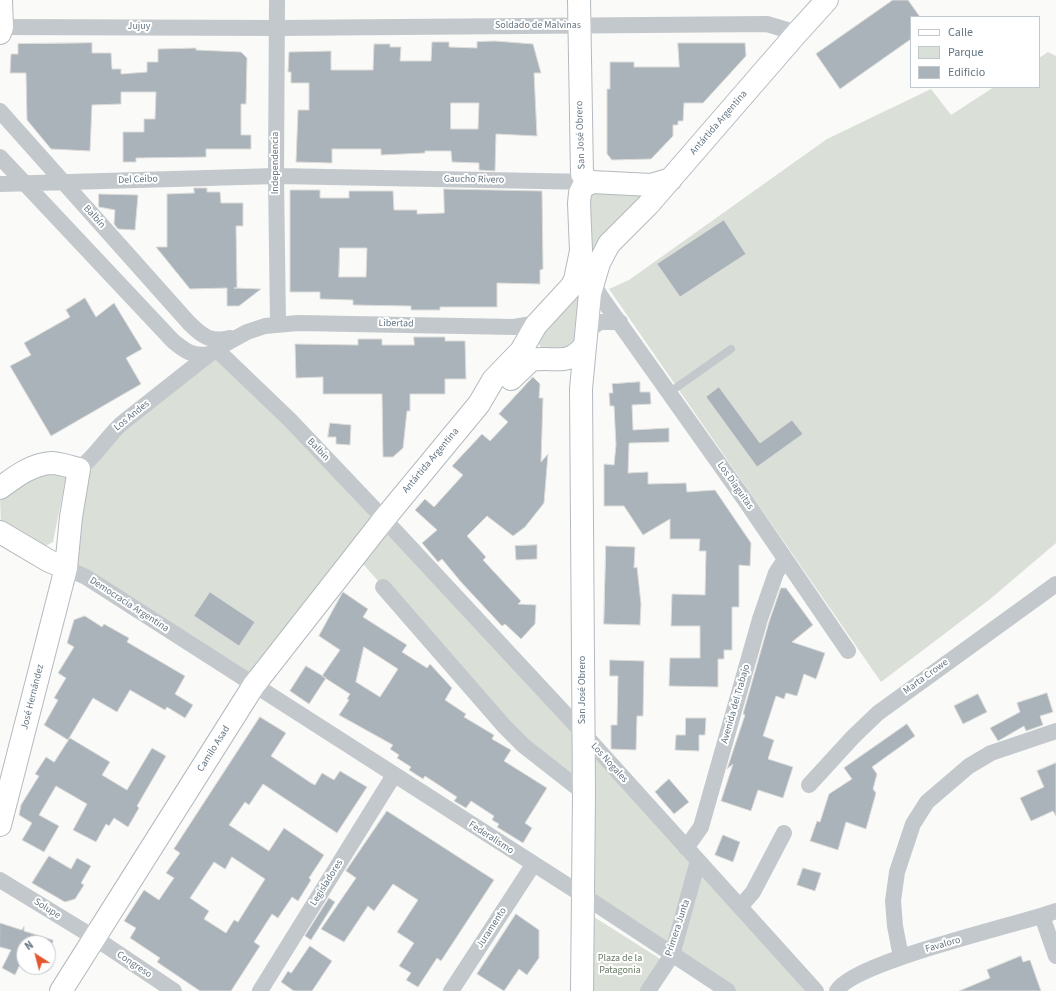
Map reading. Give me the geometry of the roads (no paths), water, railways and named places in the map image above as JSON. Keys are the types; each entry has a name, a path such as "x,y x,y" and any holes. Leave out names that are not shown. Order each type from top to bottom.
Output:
{"street":[{"path":"1,0 1,29"},
{"name":"Independencia","path":"277,0 276,176 278,325"},
{"name":"San José Obrero","path":"579,0 581,169 586,179 592,182"},
{"name":"Antártida Argentina","path":"670,179 827,0"},
{"name":"Soldado de Malvinas","path":"278,28 767,24 797,33"},
{"name":"Jujuy","path":"1,29 278,28"},
{"name":"Balbín","path":"0,110 188,323"},
{"path":"0,157 173,341 181,363 181,371 178,380"},
{"name":"Gaucho Rivero","path":"276,176 592,182 645,195 657,184 670,179"},
{"name":"Del Ceibo","path":"0,184 276,176"},
{"name":"San José Obrero","path":"522,333 536,325 544,318 575,280 581,251 580,193 583,187 592,182"},
{"name":"San José Obrero","path":"582,991 584,793 581,389 588,315 593,283 599,263 609,244 645,195"},
{"name":"Los Diaguitas","path":"593,283 601,297 670,392 848,651"},
{"path":"586,338 600,322 620,322"},
{"path":"188,323 208,339 218,340 240,336"},
{"path":"188,323 196,336 204,357"},
{"name":"Libertad","path":"278,325 298,323 522,333"},
{"name":"Los Andes","path":"79,469 88,462 109,435 121,424 178,380 204,357 240,336 265,326 278,325"},
{"path":"522,333 550,359"},
{"name":"Antártida Argentina","path":"384,519 479,404 493,380 521,351 522,333"},
{"name":"Antártida Argentina","path":"479,404 501,389 532,360 574,356 586,338"},
{"name":"Balbín","path":"173,341 186,352 204,357 290,420 384,519"},
{"name":"San José Obrero","path":"550,359 574,365 581,389"},
{"path":"6,479 38,466 53,463 79,469 71,517 66,568"},
{"name":"Camilo Asad","path":"60,991 254,685 384,519"},
{"name":"Los Nogales","path":"384,519 583,733 816,991"},
{"name":"Democracia Argentina","path":"0,532 49,562 86,577 254,685"},
{"name":"Avenida del Trabajo","path":"686,848 701,827 760,618 774,578 785,559"},
{"name":"José Hernández","path":"0,825 66,568"},
{"name":"Marta Crowe","path":"809,785 853,737 878,713 1056,584"},
{"path":"383,587 504,726 524,746 584,793"},
{"name":"Federalismo","path":"254,685 584,896 728,991"},
{"path":"901,957 895,926 893,901 898,872 913,824 928,802 969,766 991,753 1056,731"},
{"name":"Legisladores","path":"260,991 394,775"},
{"path":"740,907 752,892 784,833"},
{"name":"Primera Junta","path":"648,991 672,955 698,861"},
{"name":"Juramento","path":"451,991 533,864"},
{"name":"Solupe","path":"0,880 94,938"},
{"path":"1049,914 1056,956"},
{"name":"Favaloro","path":"837,991 846,981 857,974 901,957 1049,914"},
{"name":"Congreso","path":"94,938 174,991"}],"lane":[{"path":"670,392 731,349"}],"park label":[{"name":"Plaza de la Patagonia","path":"620,964"}]}
